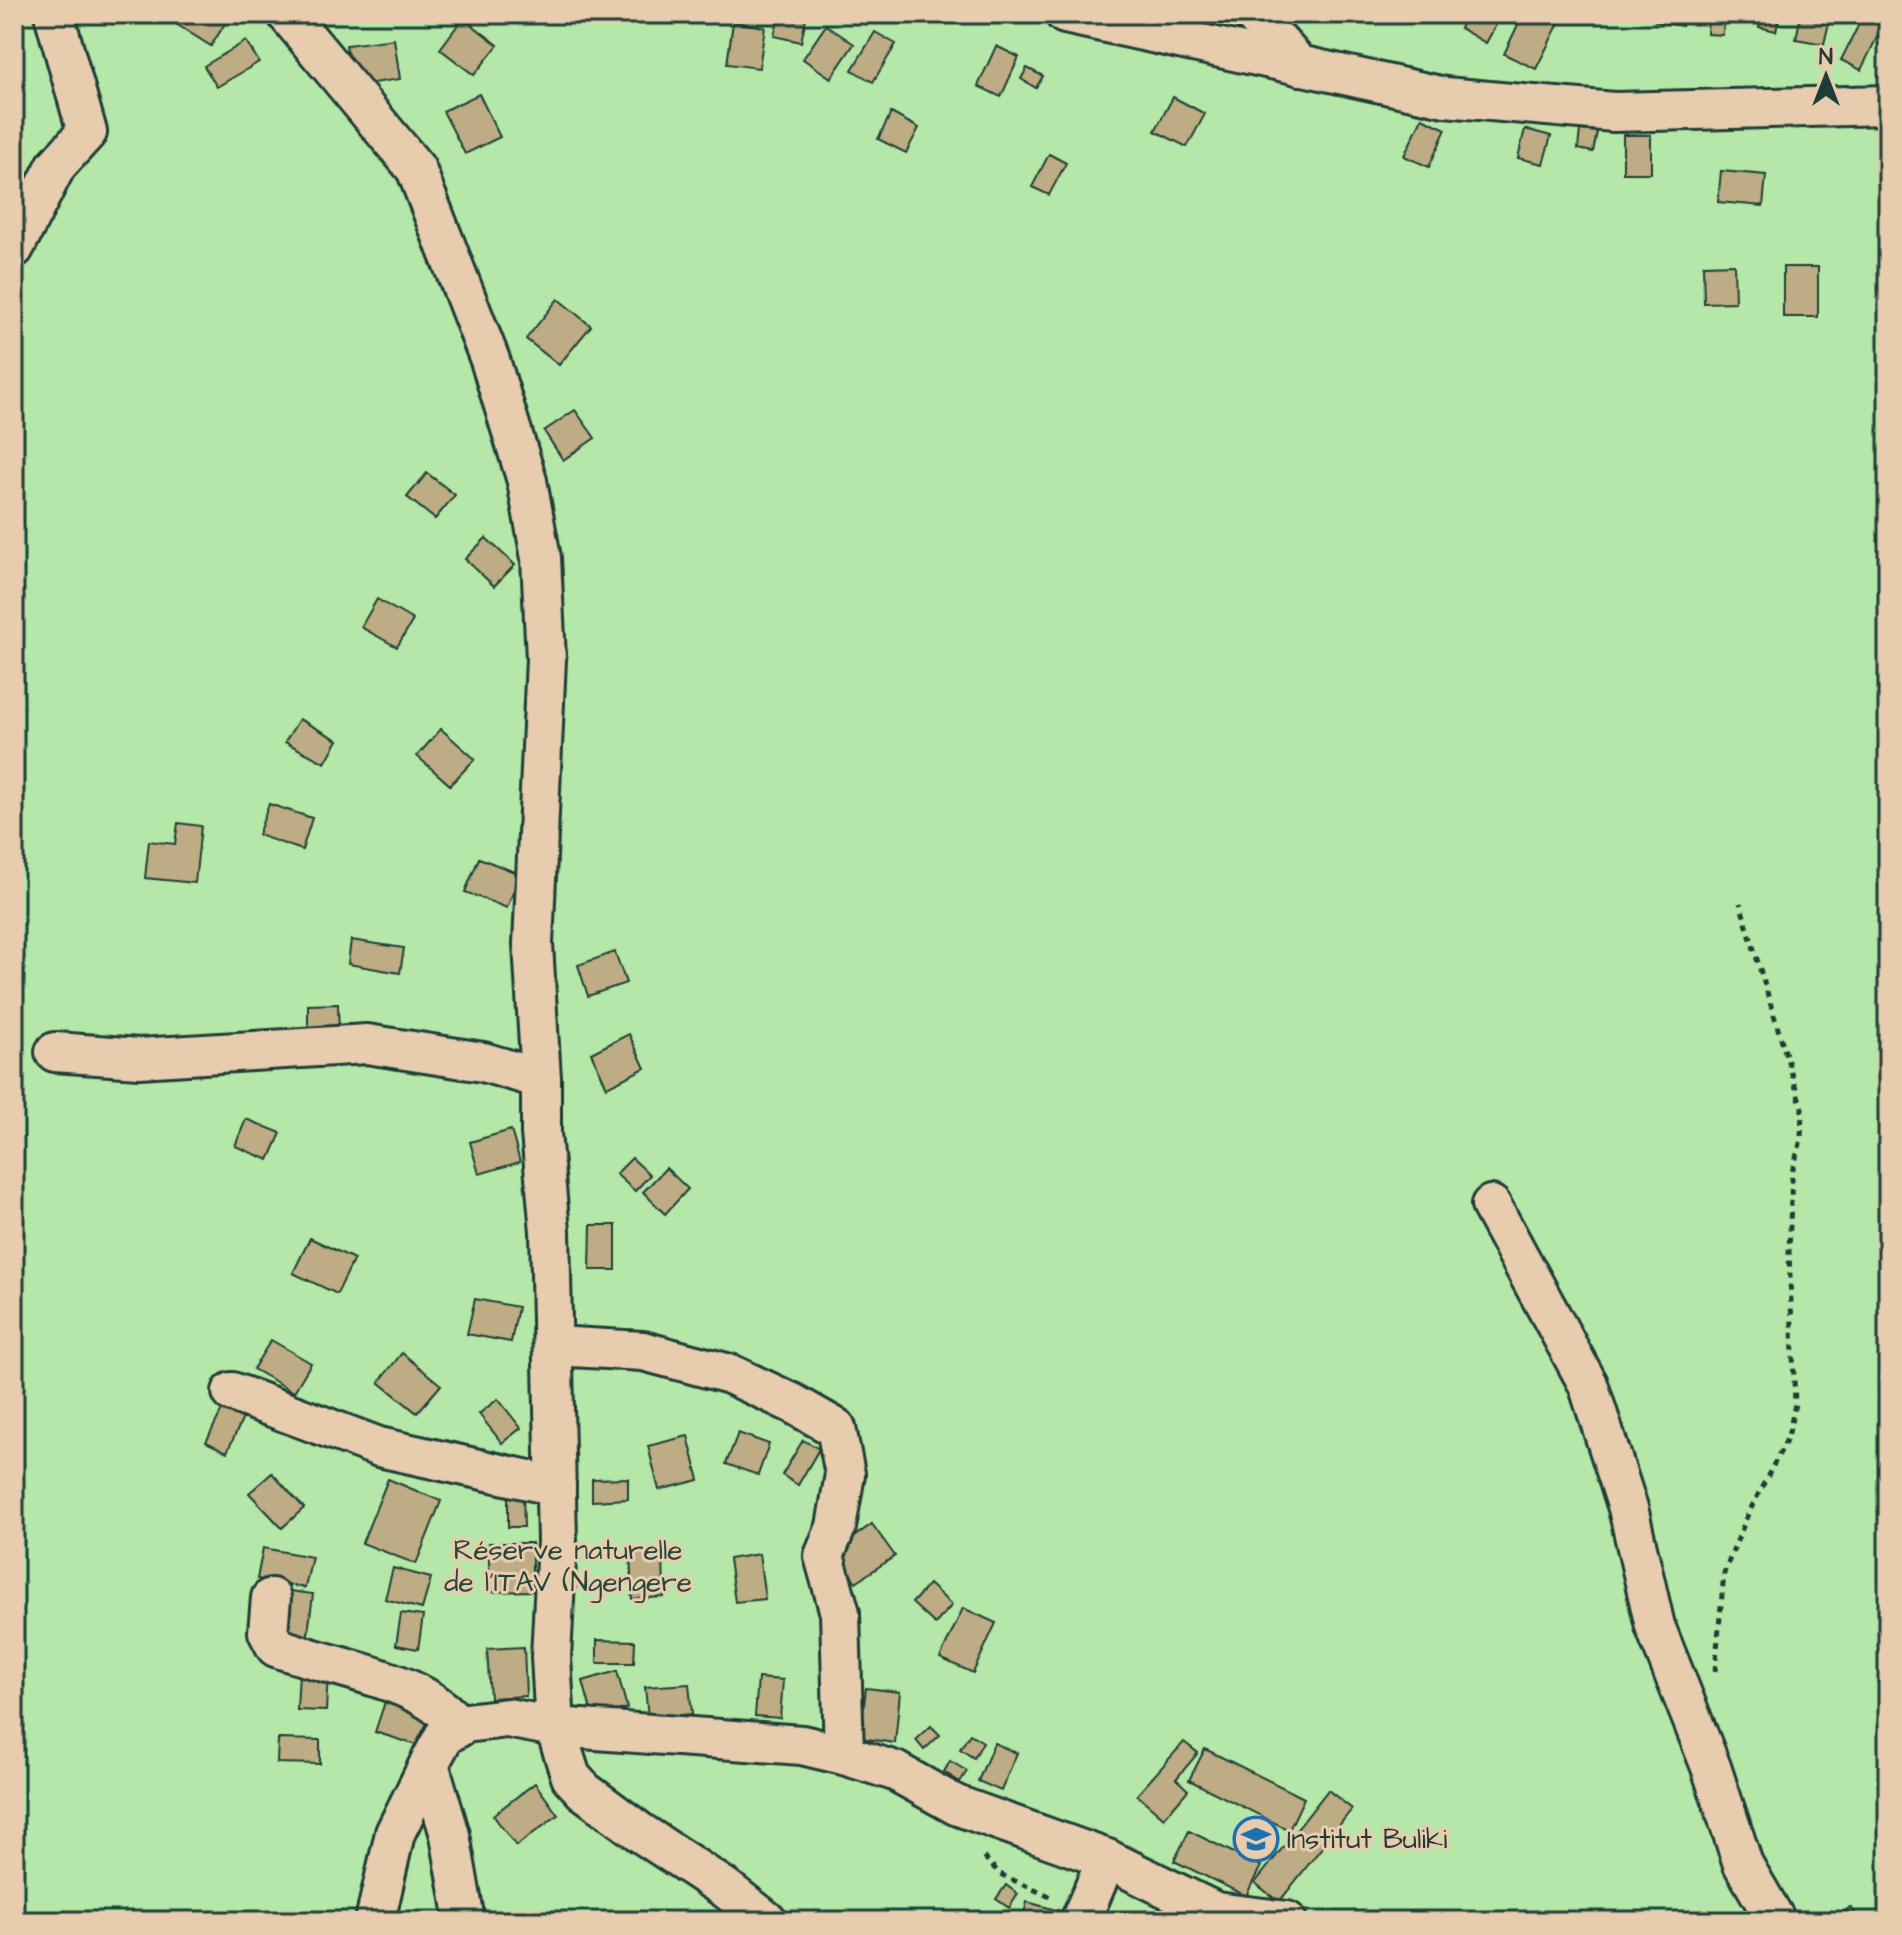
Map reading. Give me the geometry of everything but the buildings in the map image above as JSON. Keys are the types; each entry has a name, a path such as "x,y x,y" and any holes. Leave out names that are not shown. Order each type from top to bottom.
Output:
{"street":[{"path":"14,248 56,166 87,132 54,14"},
{"path":"287,14 416,169 490,360 527,481 541,558 546,659 533,944 541,1133 550,1231 557,1541 551,1657 555,1727 571,1777 584,1791 725,1888 767,1921"},
{"path":"1065,14 1445,97 1614,112 1888,105"},
{"path":"1253,14 1300,66"},
{"path":"55,1052 139,1058 367,1044 483,1062 541,1079"},
{"path":"1491,1205 1588,1384 1628,1508 1655,1626 1711,1767 1743,1864 1776,1921"},
{"path":"553,1346 643,1351 730,1374 836,1428 845,1474 836,1527 824,1556 840,1613 844,1755"},
{"path":"232,1392 379,1447 556,1486"},
{"path":"271,1598 268,1632 276,1647 307,1659 338,1665 433,1701 450,1714 459,1727"},
{"path":"375,1921 395,1833 444,1736 465,1723 507,1718 555,1727 802,1745 844,1755 895,1771 956,1805 1107,1859 1216,1912 1287,1921"},
{"path":"429,1764 450,1835 465,1921"},
{"path":"1080,1921 1107,1859"}],"path":[{"path":"1715,1673 1724,1573 1748,1514 1788,1437 1795,1404 1789,1252 1792,1172 1801,1140 1802,1108 1740,903"}],"green space":[{"name":"Réserve naturelle de l'ITAV (Ngengere","path":"14,14 1888,14 1888,1921 14,1921"}],"place":[{"name":"Institut Buliki","path":"1256,1839"}]}
